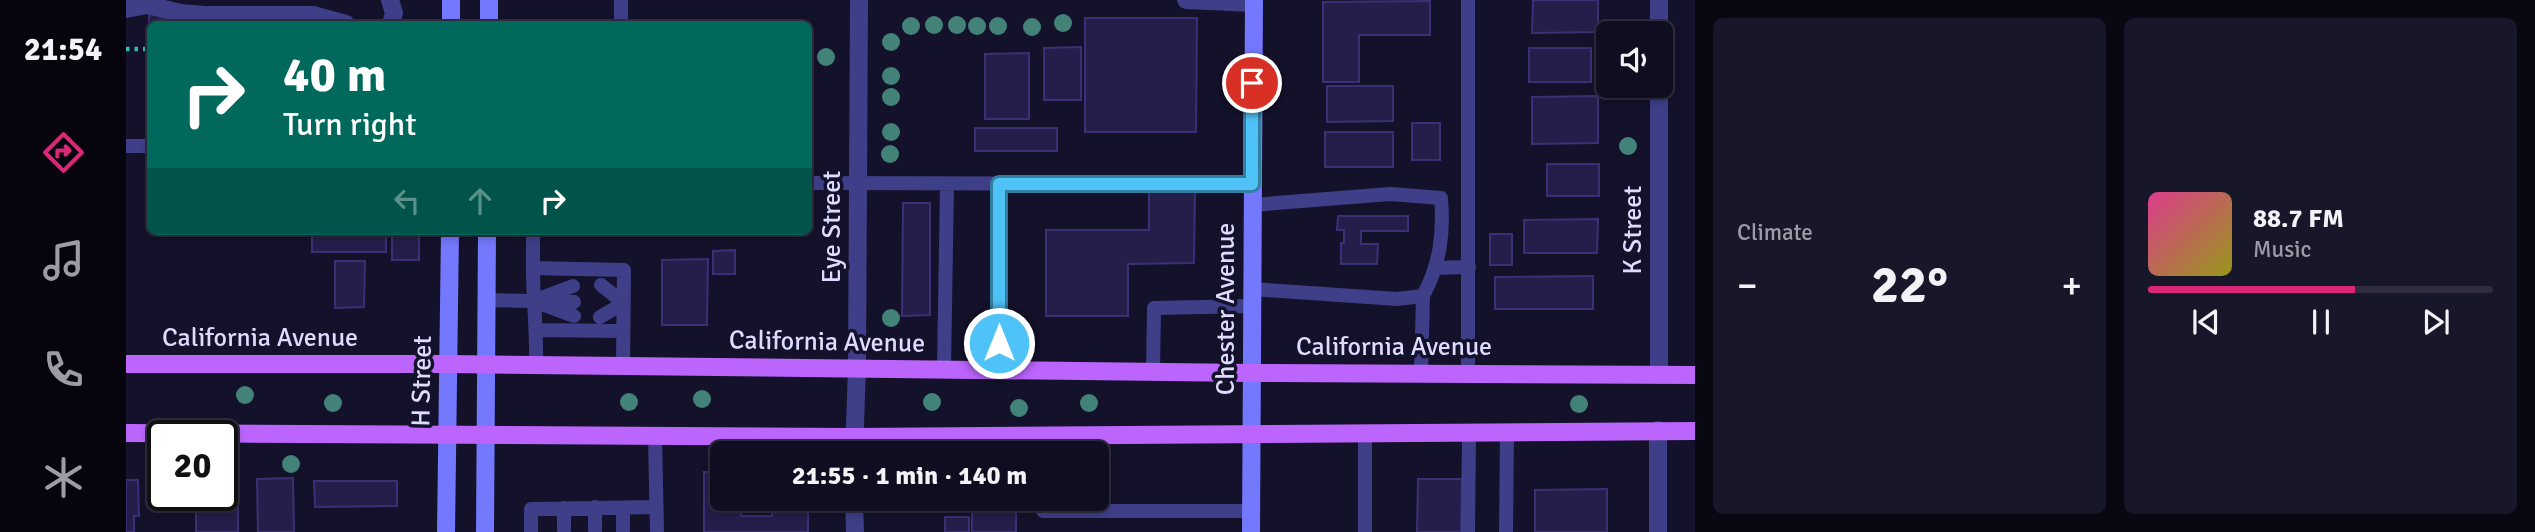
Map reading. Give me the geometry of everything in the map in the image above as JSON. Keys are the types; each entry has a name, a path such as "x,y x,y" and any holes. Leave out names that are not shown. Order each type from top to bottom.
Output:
{"main road":[{"name":"California Avenue","path":"126,364 449,364 1695,375"},
{"path":"1105,441 1251,434 1695,431"},
{"path":"126,433 655,436 766,441"}],"street":[{"path":"390,0 394,13 392,21"},
{"path":"451,0 451,21"},
{"path":"489,0 489,21"},
{"name":"Eye Street","path":"854,441 859,0"},
{"path":"1186,0 1253,1"},
{"path":"1659,0 1659,21"},
{"name":"Chester Avenue","path":"1251,532 1253,1"},
{"path":"126,9 146,5 181,13 313,15 335,21"},
{"name":"K Street","path":"1659,98 1659,375"},
{"name":"H Street","path":"446,532 450,235"},
{"path":"485,532 487,235"},
{"path":"1658,430 1658,532"},
{"path":"854,511 855,532"}],"lane":[{"path":"621,0 621,21"},
{"path":"1468,0 1468,374"},
{"path":"126,146 147,146"},
{"path":"812,183 1252,184"},
{"path":"944,369 947,184"},
{"path":"999,184 999,370"},
{"path":"1252,205 1390,194 1441,198 1443,227 1435,268 1423,296 1421,374"},
{"path":"533,235 536,365"},
{"path":"1435,268 1469,267"},
{"path":"533,268 624,270 623,366"},
{"path":"601,285 624,303"},
{"path":"533,301 573,286"},
{"path":"1153,372 1154,308 1252,298 1397,299 1423,296"},
{"path":"487,300 533,301 574,309"},
{"path":"601,310 624,303"},
{"path":"537,330 623,331"},
{"path":"1468,532 1469,432"},
{"path":"1506,532 1507,432"},
{"path":"1365,532 1366,433"},
{"path":"655,436 657,532"},
{"path":"595,507 595,530"},
{"path":"531,532 531,509 656,507"},
{"path":"564,508 564,530"},
{"path":"623,508 623,531"},
{"path":"1109,511 1251,511"}],"path":[{"path":"126,49 147,49"}],"building":[{"path":"1533,0 1598,0 1596,32 1532,33"},
{"path":"1430,1 1430,35 1359,35 1359,82 1323,82 1323,2"},
{"path":"322,12 322,21 149,21 149,13"},
{"path":"1085,18 1197,18 1196,132 1085,132"},
{"path":"1081,47 1081,100 1044,100 1044,48"},
{"path":"1529,48 1591,48 1591,82 1529,82"},
{"path":"1029,53 1029,119 985,119 985,54"},
{"path":"1327,86 1393,86 1393,121 1327,122"},
{"path":"1596,96 1598,143 1532,144 1532,97"},
{"path":"1412,123 1440,123 1440,160 1412,160"},
{"path":"975,128 1057,128 1057,151 975,151"},
{"path":"1325,132 1393,132 1393,167 1325,167"},
{"path":"1547,164 1599,164 1599,196 1547,196"},
{"path":"1149,187 1195,187 1194,263 1128,264 1128,316 1046,316 1046,230 1149,230"},
{"path":"903,203 930,203 930,315 902,316"},
{"path":"1338,216 1408,216 1408,231 1361,231 1361,244 1378,244 1377,264 1341,264 1344,230 1337,230"},
{"path":"1598,219 1597,253 1524,253 1524,220"},
{"path":"1490,234 1512,234 1512,265 1490,265"},
{"path":"312,235 386,235 386,252 312,252"},
{"path":"419,235 419,260 392,260 392,236"},
{"path":"735,250 735,274 713,274 713,251"},
{"path":"708,259 707,325 662,325 662,260"},
{"path":"335,261 365,261 364,307 335,308"},
{"path":"1593,276 1593,309 1495,309 1495,277"},
{"path":"704,472 710,472 710,511 741,511 741,516 772,516 772,511 808,511 808,532 704,532"},
{"path":"293,478 294,532 258,532 257,479"},
{"path":"1418,479 1462,479 1461,532 1417,532"},
{"path":"126,480 138,480 139,516 134,516 134,532 126,532"},
{"path":"314,481 397,481 397,506 315,507"},
{"path":"1607,489 1607,532 1535,532 1535,490"},
{"path":"196,511 238,511 238,532 196,532"},
{"path":"972,511 1016,511 1016,532 972,532"},
{"path":"945,517 969,517 969,532 945,532"}],"route":[{"path":"999,343 999,184 1252,184 1252,83"}]}
